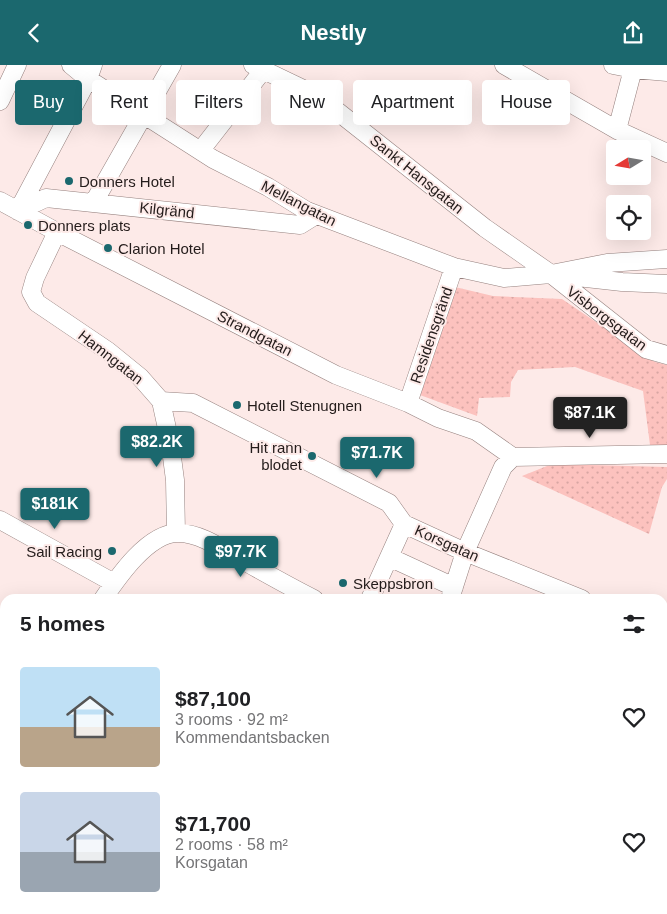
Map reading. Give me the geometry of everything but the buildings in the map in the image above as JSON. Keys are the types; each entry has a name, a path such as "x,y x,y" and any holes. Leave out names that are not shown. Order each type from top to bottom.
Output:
{"street":[{"path":"0,101 17,65"},
{"name":"Mellangatan","path":"71,65 90,72 100,80"},
{"path":"163,80 172,65"},
{"path":"504,65 617,130 667,153"},
{"path":"613,65 667,73"},
{"path":"201,150 258,67"},
{"name":"Sankt Hansgatan","path":"258,67 318,96 485,228 551,274"},
{"path":"617,130 633,69"},
{"path":"18,211 90,72"},
{"path":"94,202 137,125"},
{"name":"Mellangatan","path":"160,125 213,159 316,215 454,267 504,278 551,274"},
{"name":"Kilgränd","path":"18,211 46,198 300,225 316,215"},
{"name":"Strandgatan","path":"0,201 336,375 408,403 438,418 476,431 512,457"},
{"name":"Hamngatan","path":"57,232 35,278 31,292 37,303 108,351 140,377 161,401 170,442 175,480 176,533"},
{"path":"551,274 607,263 667,259"},
{"name":"Residensgränd","path":"408,403 454,267"},
{"path":"551,274 622,282 667,284"},
{"name":"Visborgsgatan","path":"551,274 646,349 667,355"},
{"name":"Korsgatan","path":"161,401 193,403 389,503 404,524 465,552 570,594"},
{"path":"389,557 452,593 465,552 503,467 512,457 667,455"},
{"path":"0,520 114,583"},
{"path":"372,594 404,524"},
{"path":"106,594 132,559 159,538 176,533 197,537 221,548 305,594"}],"shaded area":[{"path":"455,287 493,296 562,299 655,362 667,365 667,446 650,445 643,391 575,367 518,370 511,382 510,397 479,398 477,416 420,395"},
{"path":"552,464 667,467 667,479 662,487 649,534 522,476"}],"place":[{"name":"Donners Hotel","path":"69,181"},
{"name":"Donners plats","path":"28,225"},
{"name":"Clarion Hotel","path":"108,248"},
{"name":"Hotell Stenugnen","path":"237,405"},
{"name":"Hit rann blodet","path":"312,456"},
{"name":"Sail Racing","path":"112,551"},
{"name":"Skeppsbron","path":"343,583"}]}
